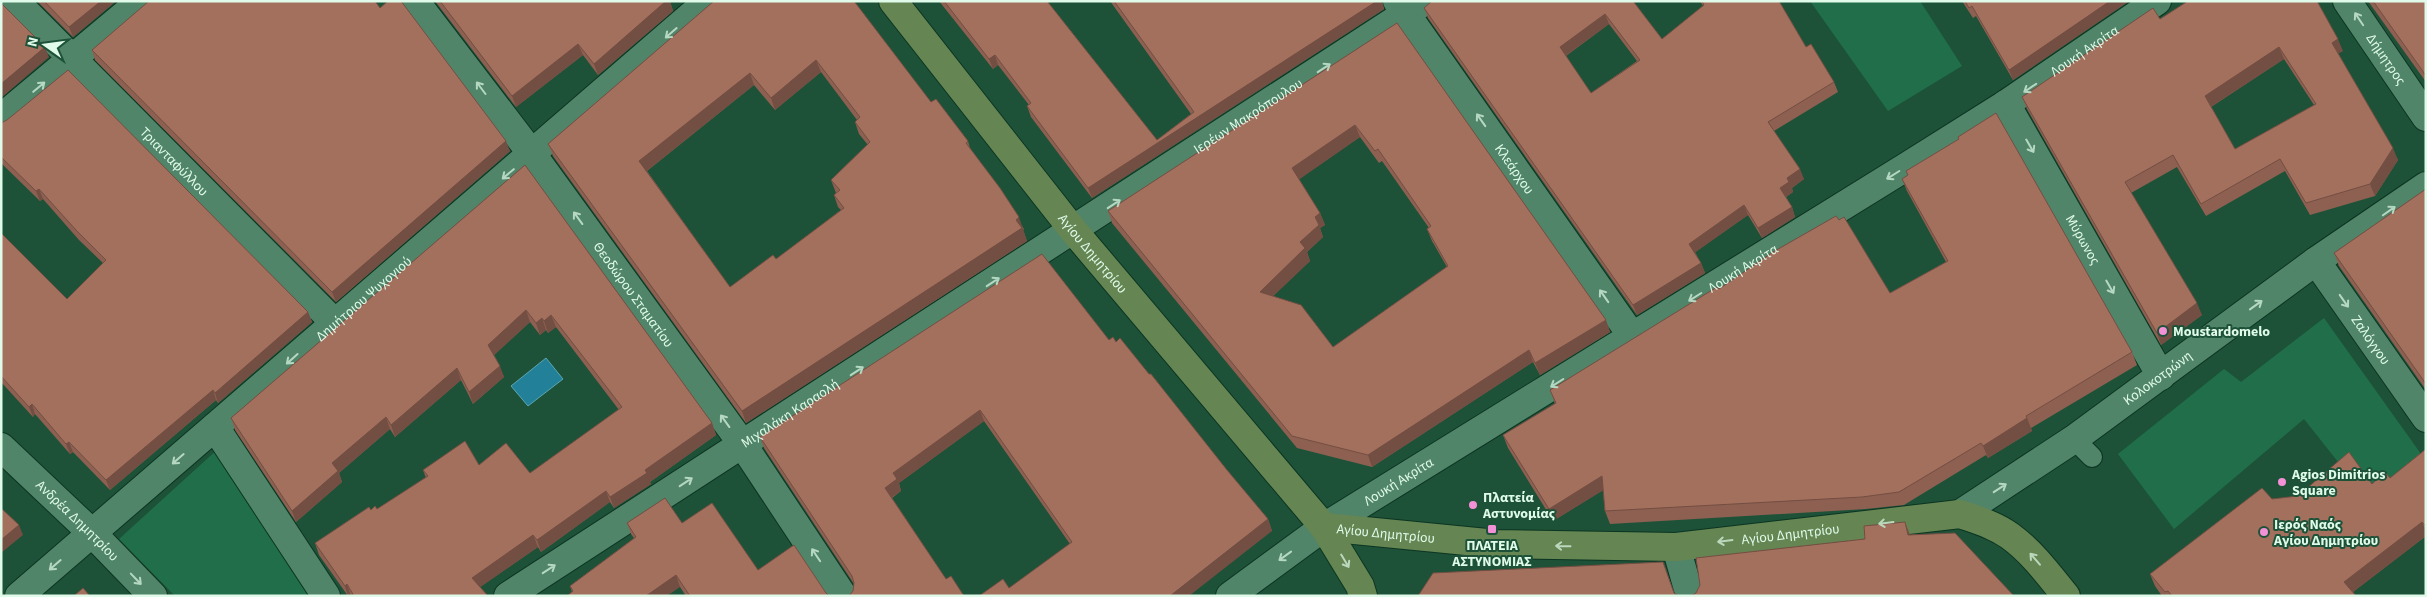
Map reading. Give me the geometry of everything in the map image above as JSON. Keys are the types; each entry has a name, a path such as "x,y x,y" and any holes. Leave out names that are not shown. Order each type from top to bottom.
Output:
{"main road":[{"name":"Αγίου Δημητρίου","path":"893,1 1073,230 1324,527 1497,544 1571,547 1676,547 1960,514 1988,524 2010,535 2030,553 2066,596"},
{"path":"1324,527 1360,586 1363,596"}],"street":[{"name":"Τριανταφύλλου","path":"15,1 334,322"},
{"path":"1,118 141,1"},
{"name":"Θεοδώρου Σταματίου","path":"415,1 532,154 743,445 843,596"},
{"name":"Δημήτριου Ψυχογιού","path":"19,596 708,1"},
{"name":"Λουκή Ακρίτα","path":"1230,596 1324,527 2006,104 2157,1"},
{"name":"Δήμητρος","path":"2347,1 2426,117"},
{"name":"Ιερέων Μακρόπουλου","path":"1073,230 1410,6"},
{"name":"Κλεάρχου","path":"1410,6 1632,336"},
{"name":"Μύρωνος","path":"2006,104 2161,376"},
{"name":"Κολοκοτρώνη","path":"1960,514 2083,448 2161,376 2316,261 2426,186"},
{"name":"Μιχαλάκη Καραολή","path":"508,596 1073,230"},
{"name":"Ζαλόγγου","path":"2316,261 2426,418"},
{"path":"215,427 326,596"},
{"name":"Ανδρέα Δημητρίου","path":"1,447 92,533 153,596"},
{"path":"1676,547 1690,596"}],"green space":[{"path":"1810,1 1920,1 1962,66 1888,111"},
{"path":"2324,318 2426,461 2426,466 2377,496 2346,472 2304,419 2174,529 2118,454 2224,369 2241,382"},
{"path":"219,448 315,596 175,596 119,539"}],"water":[{"path":"546,358 563,379 528,406 511,386"}],"building":[{"path":"44,1 101,1 69,27"},
{"path":"149,1 375,1 380,8 388,1 401,1 506,141 332,292 92,50"},
{"path":"440,1 666,1 594,64 578,44 512,96"},
{"path":"714,1 854,1 931,102 936,99 968,141 966,143 1019,217 1016,220 1022,228 742,411 548,144","holes":["816,60 860,117 855,122 870,142 831,180 840,190 834,195 844,208 776,259 773,255 730,287 639,161 750,73 771,98"]},
{"path":"944,1 1047,1 1157,140 1194,112 1114,1 1377,1 1088,188 1027,106 1031,103 995,55 989,59"},
{"path":"1432,1 1633,1 1662,39 1704,5 1702,1 1779,1 1806,47 1811,44 1834,82 1768,122 1800,169 1787,178 1789,182 1780,188 1792,207 1758,228 1744,205 1689,244 1701,263 1633,305 1424,8","holes":["1605,14 1640,60 1591,93 1560,47"]},
{"path":"1965,1 2110,1 2009,70 1972,6 1969,8"},
{"path":"2188,1 2317,1 2338,39 2332,43 2393,148 2370,184 2306,203 2280,159 2201,204 2173,155 2125,182 2197,303 2157,333 2022,97 2153,8 2160,19","holes":["2279,47 2316,104 2235,149 2205,96"]},
{"path":"2373,1 2426,1 2426,76 2422,70"},
{"path":"1,3 45,47 1,84"},
{"path":"1397,23 1606,320 1535,363 1529,350 1368,455 1292,436 1108,211","holes":["1355,125 1375,151 1378,149 1431,226 1427,229 1448,266 1333,347 1301,305 1260,292 1305,248 1300,242 1319,225 1315,217 1320,213 1292,168"]},
{"path":"68,70 308,312 215,393 213,390 106,480 69,442 66,444 32,404 29,407 1,376 1,233 67,299 106,260 39,189 36,191 1,157 1,123"},
{"path":"1996,113 2132,352 2026,416 2027,418 1983,446 1981,443 1899,492 1862,497 1605,511 1602,476 1549,509 1503,435 1556,403 1550,390 1717,287 1719,289 1773,252 1836,216 1839,220 1844,217 1890,293 1948,261 1902,179 1908,175 1906,171 1959,139 1958,137"},
{"path":"525,165 712,423 645,470 647,473 610,497 606,491 537,540 533,535 472,578 488,596 354,596 315,543 369,507 371,510 375,506 377,509 428,476 423,470 465,441 479,465 506,443 530,473 622,407 551,315 544,321 542,318 536,323 526,310 488,345 500,366 469,392 457,368 391,425 386,417 332,463 338,471 292,511 231,418"},
{"path":"2426,189 2426,384 2334,253"},
{"path":"1042,254 1109,340 1113,337 1116,342 1120,338 1149,374 1151,374 1268,519 1170,596 979,596 1003,579 1009,588 1072,542 980,410 893,473 897,479 885,488 946,579 951,576 964,596 849,596 853,591 854,583 852,576 760,437"},
{"path":"2426,449 2426,526 2422,522 2344,582 2356,596 2172,596 2168,591 2165,592 2150,574 2262,488 2272,499 2298,496 2349,452 2372,484 2385,472 2390,478"},
{"path":"665,498 682,523 712,503 758,570 794,545 829,596 690,596 676,575 646,596 567,596 573,591 570,586 636,537 627,523"},
{"path":"1,508 19,525 1,540"},
{"path":"1905,522 1908,535 1955,533 2014,596 1691,596 1696,593 1700,585 1696,558 1865,539 1864,526"},
{"path":"1663,562 1674,593 1678,596 1418,596 1433,573"},
{"path":"83,588 90,596 74,596"}],"place":[{"name":"Moustardomelo","path":"2163,331"},
{"name":"Agios Dimitrios Square","path":"2282,482"},
{"name":"Πλατεία Αστυνομίας","path":"1473,505"},
{"name":"ΠΛΑΤΕΙΑ ΑΣΤΥΝΟΜΙΑΣ","path":"1492,529"},
{"name":"Ιερός Ναός Αγίου Δημητρίου","path":"2264,532"}]}
